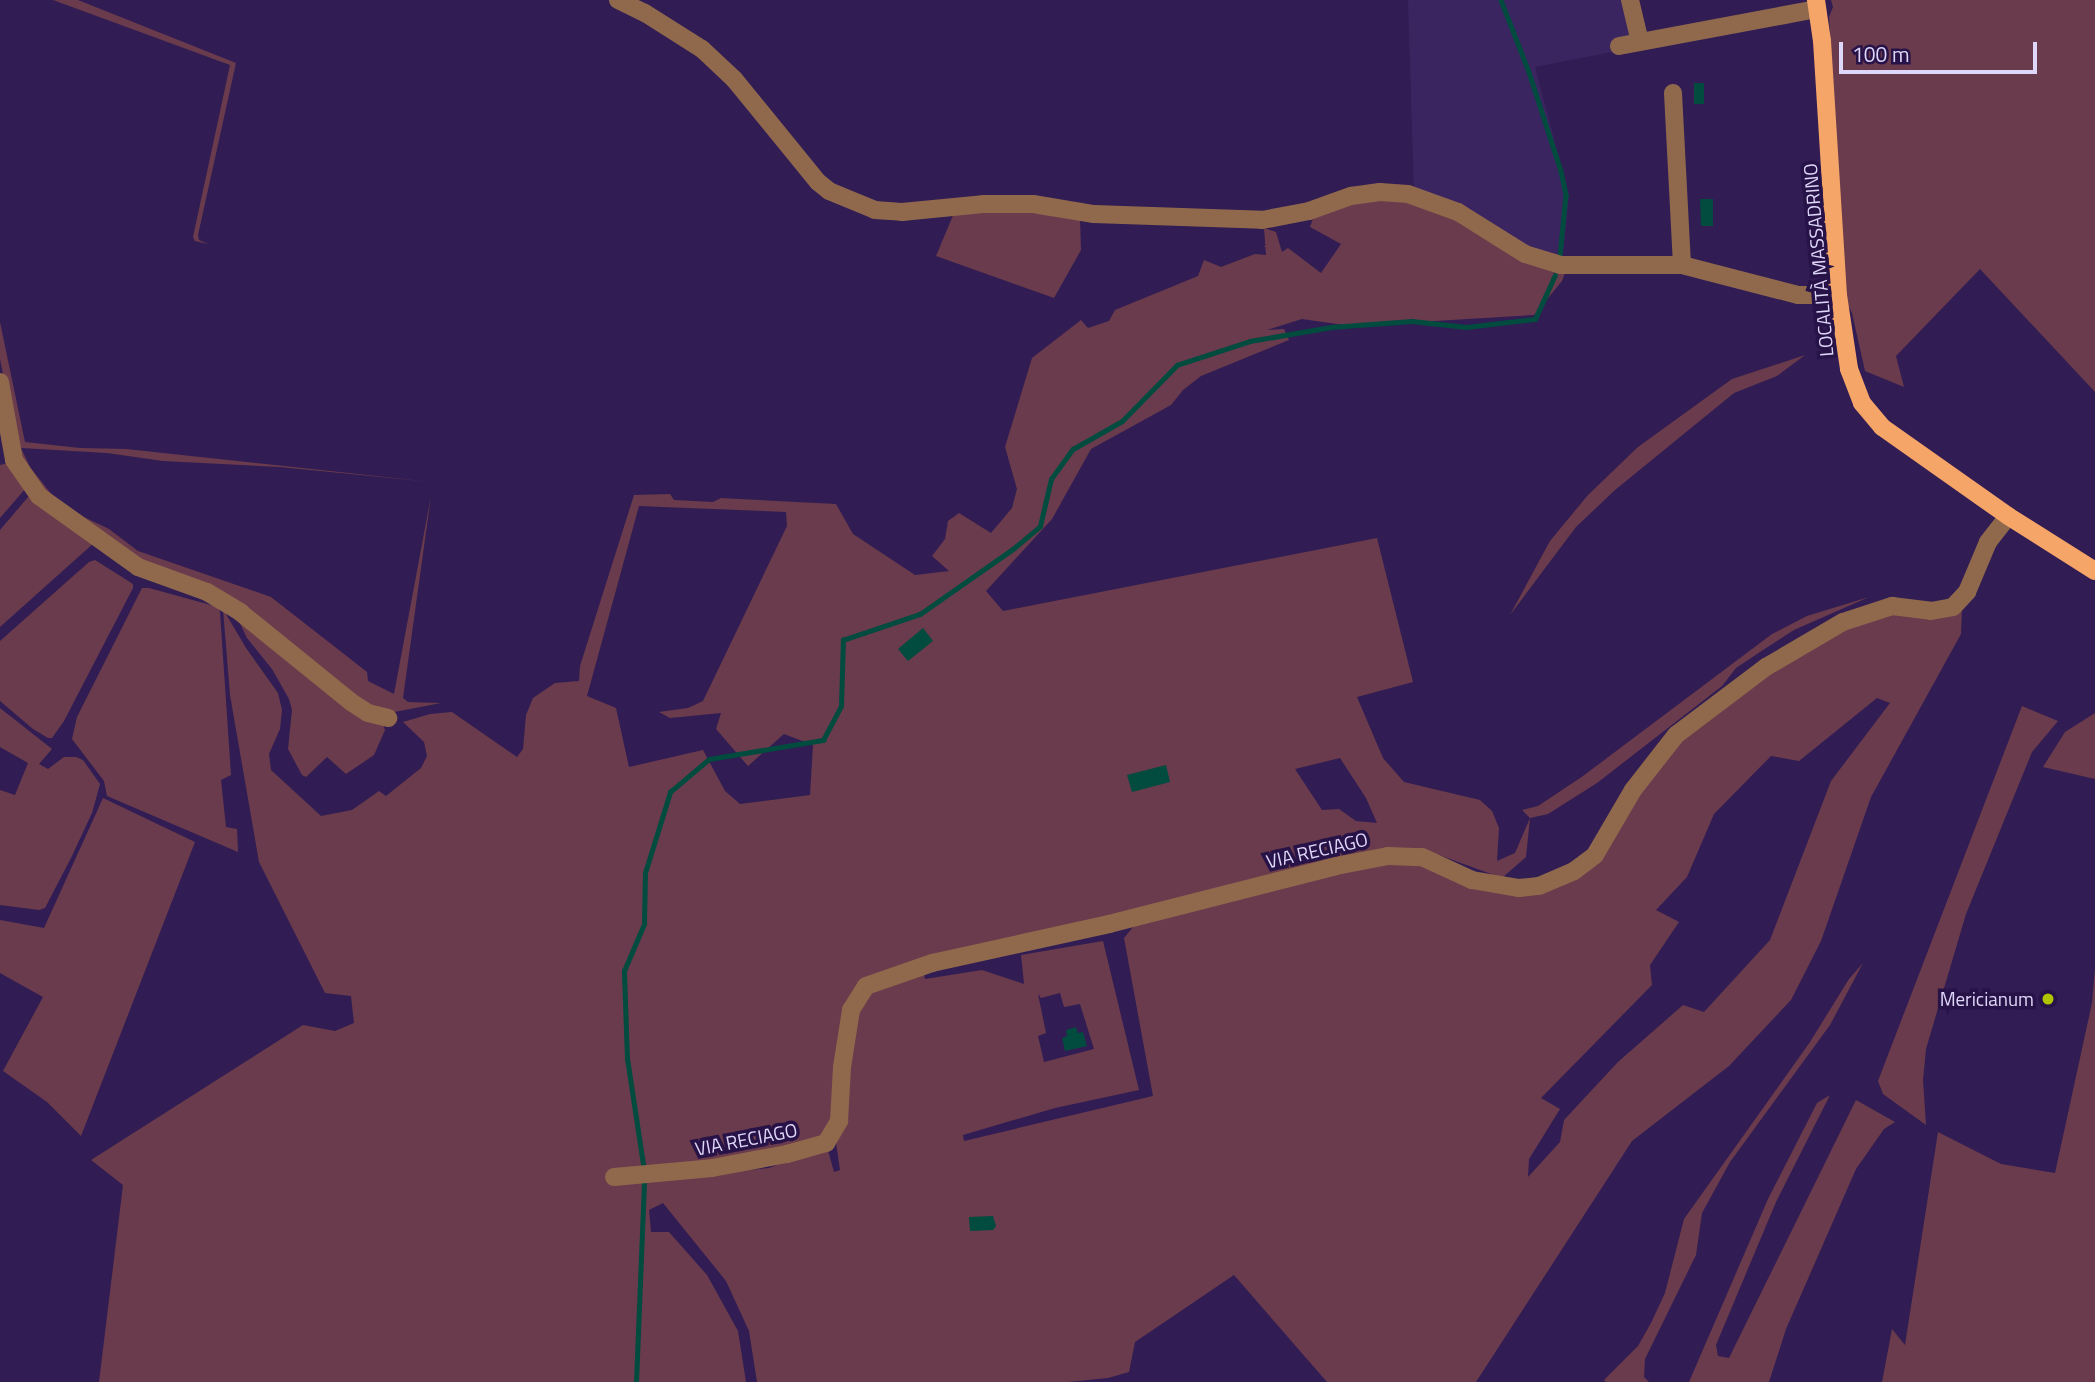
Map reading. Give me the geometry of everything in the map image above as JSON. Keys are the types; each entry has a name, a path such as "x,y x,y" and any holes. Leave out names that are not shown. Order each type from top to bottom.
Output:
{"main road":[{"name":"LOCALITÀ MASSADRINO","path":"1817,5 1822,41 1838,295 1849,369 1861,403 1882,427 2006,519 2095,571"}],"street":[{"path":"618,0 645,13 702,49 734,79 818,182 829,191 875,210 902,212 983,204 1033,204 1094,214 1262,220 1309,211 1351,196 1380,192 1408,194 1458,212 1503,243 1542,261 1560,265 1682,265 1798,295 1838,295"},
{"path":"1630,0 1640,42"},
{"path":"1619,47 1817,5"},
{"path":"1673,93 1682,265"},
{"path":"0,382 14,460 39,496 138,567 207,592 240,612 351,702 368,713 388,718"},
{"name":"VIA RECIAGO","path":"614,1177 644,1176 788,1154 826,1143 839,1121 842,1067 851,1010 866,986 932,963 1110,924 1336,866 1388,856 1422,857 1472,880 1519,888 1539,886 1574,871 1595,855 1633,790 1676,735 1766,667 1843,622 1892,606 1931,611 1953,607 1967,592 1988,542 2006,519"}],"shaded area":[{"path":"53,0 78,0 236,63 198,235 199,240 208,244 195,241 193,237 230,65"},
{"path":"1408,0 1635,0 1648,45 1535,67 1569,196 1562,262 1414,194"},
{"path":"1831,0 2095,0 2095,392 1980,269 1896,356 1904,387 1865,371 1852,313 1844,297 1829,17 1833,7"},
{"path":"1694,83 1704,83 1704,104 1694,104"},
{"path":"1700,199 1713,199 1713,226 1701,226"},
{"path":"1374,201 1420,201 1565,273 1562,281 1534,315 1351,326 1302,319 1267,330 1284,329 1289,340 1201,376 1183,390 1171,405 1091,449 1052,519 986,591 1003,611 1377,538 1413,682 1357,697 1383,758 1404,782 1480,800 1492,811 1499,828 1497,861 1515,853 1530,818 1526,857 1502,878 1439,855 1414,850 922,961 925,979 982,970 1024,984 1021,955 1103,941 1139,1090 1055,1108 963,1135 964,1141 1153,1096 1124,938 1133,927 1388,859 1417,862 1475,888 1540,895 1581,875 1682,735 1767,671 1839,629 1902,612 1962,609 1961,634 1871,797 1821,941 1791,1000 1729,1066 1632,1141 1476,1382 1327,1382 1234,1275 1135,1342 1129,1372 1108,1378 1068,1382 757,1382 749,1331 726,1281 663,1203 649,1210 651,1232 669,1232 707,1275 738,1331 746,1382 99,1382 123,1185 91,1160 303,1025 335,1031 354,1023 351,996 325,993 259,862 230,695 223,609 246,648 278,693 282,710 280,729 269,754 271,770 321,816 352,810 379,791 386,796 421,768 427,756 424,742 403,722 430,714 452,712 517,757 523,749 526,715 533,698 555,683 579,681 580,666 634,495 670,494 674,500 713,502 721,498 836,504 853,534 915,575 949,571 932,556 945,539 948,521 959,513 991,533 1012,508 1017,489 1005,447 1032,358 1081,320 1088,328 1109,321 1115,310 1198,276 1204,260 1221,267 1255,254 1266,255 1264,228 1276,232 1282,252 1288,248 1321,273 1341,244 1310,227 1314,216 1337,207","holes":["639,506 786,512 787,526 703,701 688,708 659,712 670,718 721,713 716,729 748,766 784,734 813,745 810,795 740,804 725,791 703,750 629,767 616,708 587,696","1877,698 1890,703 1831,781 1770,940 1704,1012 1683,1005 1618,1062 1564,1120 1560,1142 1528,1177 1529,1159 1560,1109 1541,1098 1652,985 1650,965 1679,922 1656,910 1687,877 1714,814 1771,756 1799,761","1340,758 1366,798 1377,823 1356,821 1339,809 1322,810 1295,769","1060,993 1064,1007 1080,1004 1094,1049 1044,1062 1038,1036 1046,1033 1038,994 1041,998","833,1122 840,1170 834,1172 827,1147 769,1168 680,1177 819,1139"]},
{"path":"1017,211 1080,219 1081,250 1054,298 936,256 954,213"},
{"path":"0,322 25,442 80,448 126,449 431,482 280,467 163,461 107,453 21,448 30,467 52,495 84,517 109,529 138,551 271,597 367,672 368,681 394,694 431,496 403,698 408,702 441,703 384,714 363,707 239,606 145,564 54,502 20,459 0,359"},
{"path":"1805,355 1777,376 1734,393 1615,490 1576,527 1510,615 1550,541 1588,495 1638,447 1732,379"},
{"path":"11,462 26,488 0,518 0,465"},
{"path":"29,496 95,542 0,627 0,530"},
{"path":"95,560 133,584 133,588 64,721 52,738 48,738 0,701 0,641 89,562"},
{"path":"142,588 218,607 220,612 231,775 221,780 226,827 237,829 238,852 107,796 104,781 72,739 77,717"},
{"path":"1869,597 1794,630 1736,668 1722,686 1597,783 1548,814 1530,818 1522,810 1538,806 1583,776 1772,634 1807,616"},
{"path":"234,611 382,721 385,730 374,755 346,774 327,757 306,777 302,775 288,749 292,710 289,699 272,669 247,638"},
{"path":"923,628 933,641 908,661 898,649"},
{"path":"2022,706 2058,721 2032,752 1966,914 1926,1049 1923,1080 1926,1125 1883,1094 1878,1081"},
{"path":"0,708 52,749 39,764 48,769 64,757 76,757 83,760 100,784 92,813 71,858 45,908 39,910 0,905 0,790 15,795 28,763 0,747"},
{"path":"2095,713 2095,779 2043,767 2065,732"},
{"path":"1166,765 1170,782 1132,792 1127,775"},
{"path":"103,798 195,842 81,1136 47,1102 3,1071 43,997 0,973 0,920 44,928"},
{"path":"1863,963 1830,1025 1730,1162 1702,1213 1696,1255 1645,1359 1644,1377 1649,1382 1606,1382 1604,1380 1638,1346 1651,1323 1665,1293 1684,1219 1810,1042 1849,979"},
{"path":"2095,968 2095,1382 1882,1382 1892,1329 1905,1345 1938,1132 2001,1164 2055,1173 2092,1003"},
{"path":"1076,1027 1078,1033 1083,1032 1087,1046 1065,1051 1062,1038 1067,1036 1066,1030"},
{"path":"1830,1095 1776,1202 1716,1345 1718,1356 1729,1358 1856,1100 1895,1122 1884,1129 1856,1169 1786,1329 1769,1382 1689,1382 1768,1199 1817,1103"},
{"path":"993,1216 996,1226 993,1230 970,1231 969,1217"}],"waterway":[{"path":"1501,0 1529,72 1561,171 1566,195 1560,256"},
{"path":"644,1171 627,1059 624,971 644,924 645,873 670,792 709,759 823,740 841,706 843,640 920,614 1013,549 1040,526 1051,479 1073,449 1122,421 1177,365 1250,341 1331,327 1412,321 1466,327 1535,319 1555,275"},
{"path":"636,1382 644,1180"}],"place":[{"name":"Mericianum","path":"2048,999"}]}
